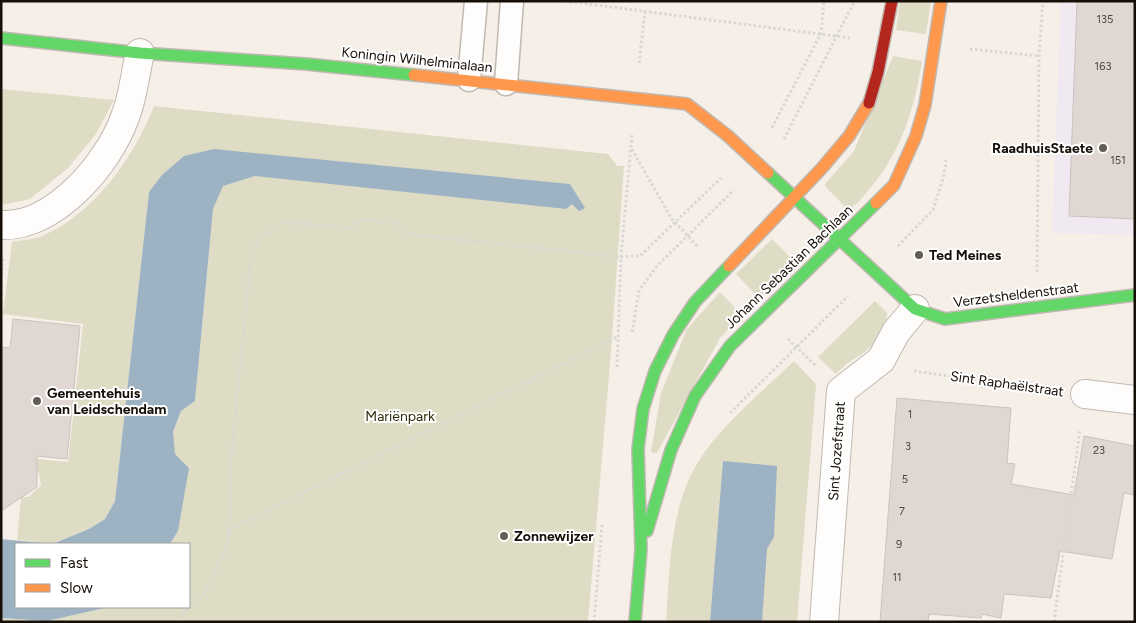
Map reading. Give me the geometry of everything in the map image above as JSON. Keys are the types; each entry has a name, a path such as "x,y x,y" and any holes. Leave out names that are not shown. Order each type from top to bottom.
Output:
{"street":[{"name":"Johann Sebastian Bachlaan","path":"635,622 641,551 638,448 642,416 656,367 678,325 695,302 794,198 849,136 869,102 878,72 892,1"},
{"name":"Johann Sebastian Bachlaan","path":"641,551 671,450 695,396 730,346 894,185 916,136 925,105 941,1"},
{"name":"Koningin Wilhelminalaan","path":"1,38 140,53 306,64 687,104 728,136 838,240"},
{"path":"1,225 28,223 53,210 84,181 111,146 126,117 140,53"},
{"name":"Verzetsheldenstraat","path":"838,240 915,310 945,319 1135,295"},
{"name":"Sint Jozefstraat","path":"824,622 841,391 881,360 896,332 915,310"},
{"path":"1085,394 1135,400"}],"lane":[{"path":"469,80 476,1"},
{"path":"506,84 512,1"}],"path":[{"path":"565,1 565,3 821,33"},
{"path":"632,336 639,291 656,267 782,143 854,1"},
{"path":"1036,308 1039,56 1043,1"},
{"path":"190,607 205,592 226,550 229,530 230,468 252,255 261,238 282,222 348,228 362,220 394,222 407,234 621,257"},
{"path":"229,530 619,336"},
{"name":"Sint Raphaëlstraat","path":"881,360 911,371 1085,394"},
{"path":"1054,622 1085,394"},
{"path":"174,622 188,608"}],"shaded area":[{"name":"RaadhuisStaete","path":"1061,1 1135,1 1135,235 1052,233"}],"green space":[{"path":"900,1 931,1 926,34 896,30"},
{"path":"893,56 922,61 910,114 889,162 858,202 847,209 825,184 854,151"},
{"path":"1,89 114,100 96,134 68,168 30,199 1,205"},
{"name":"Mariënpark","path":"154,106 608,154 617,166 624,166 611,351 588,622 1,622 1,618 47,621 105,608 190,608 190,543 171,543 178,531 173,432 181,411 195,401 213,209 222,186 255,176 149,192 115,501 105,519 89,529 54,543 17,540 21,497 29,497 41,485 39,474 25,458 68,462 83,324 3,314 12,242 38,237 61,226 79,214 110,182 146,125"},
{"path":"772,239 796,263 760,299 736,274"},
{"path":"720,292 742,315 720,338 657,453 651,452 661,393 687,329"},
{"path":"875,301 887,313 886,331 865,352 846,364 836,374 818,357"},
{"path":"794,361 816,384 797,622 666,622 673,538 682,497 690,478 700,459 719,434"}],"water":[{"path":"214,149 570,184 585,208 579,211 572,204 566,209 255,176 223,186 213,209 195,401 181,411 173,432 175,454 189,468 178,531 171,543 54,543 89,529 105,519 115,501 149,192 162,175 184,156"},
{"path":"723,461 777,466 774,537 767,549 762,622 710,622"},
{"path":"1,539 42,543 15,543 15,608 105,608 47,621 1,618"}],"building":[{"name":"RaadhuisStaete","path":"1077,1 1135,1 1135,219 1069,216"},
{"name":"Gemeentehuis van Leidschendam","path":"13,319 80,326 67,459 37,456 37,487 1,511 1,347 10,348"},
{"path":"897,398 1011,408 1007,463 1015,464 1011,484 1074,495 1084,436 1135,446 1135,495 1124,493 1112,559 1060,551 1051,598 1004,594 1001,618 982,614 981,618 929,614 928,622 880,622"}],"traffic: fast":[{"path":"1,38 140,53 306,64 414,75"},
{"path":"768,173 915,309 945,319 1135,295"},
{"path":"647,531 671,450 695,396 730,346 876,203"},
{"path":"635,622 641,549 638,449 643,409 655,371 673,335 695,302 729,266"}],"traffic: slow":[{"path":"876,203 894,185 916,136 925,105 941,1"},
{"path":"414,75 687,104 728,136 768,173"},
{"path":"729,266 822,168 849,136 869,103"}],"traffic: jam":[{"path":"869,103 878,72 892,1"}],"place":[{"name":"RaadhuisStaete","path":"1103,148"},
{"name":"Ted Meines","path":"919,255"},
{"name":"Gemeentehuis van Leidschendam","path":"37,401"},
{"name":"Zonnewijzer","path":"504,536"}]}
